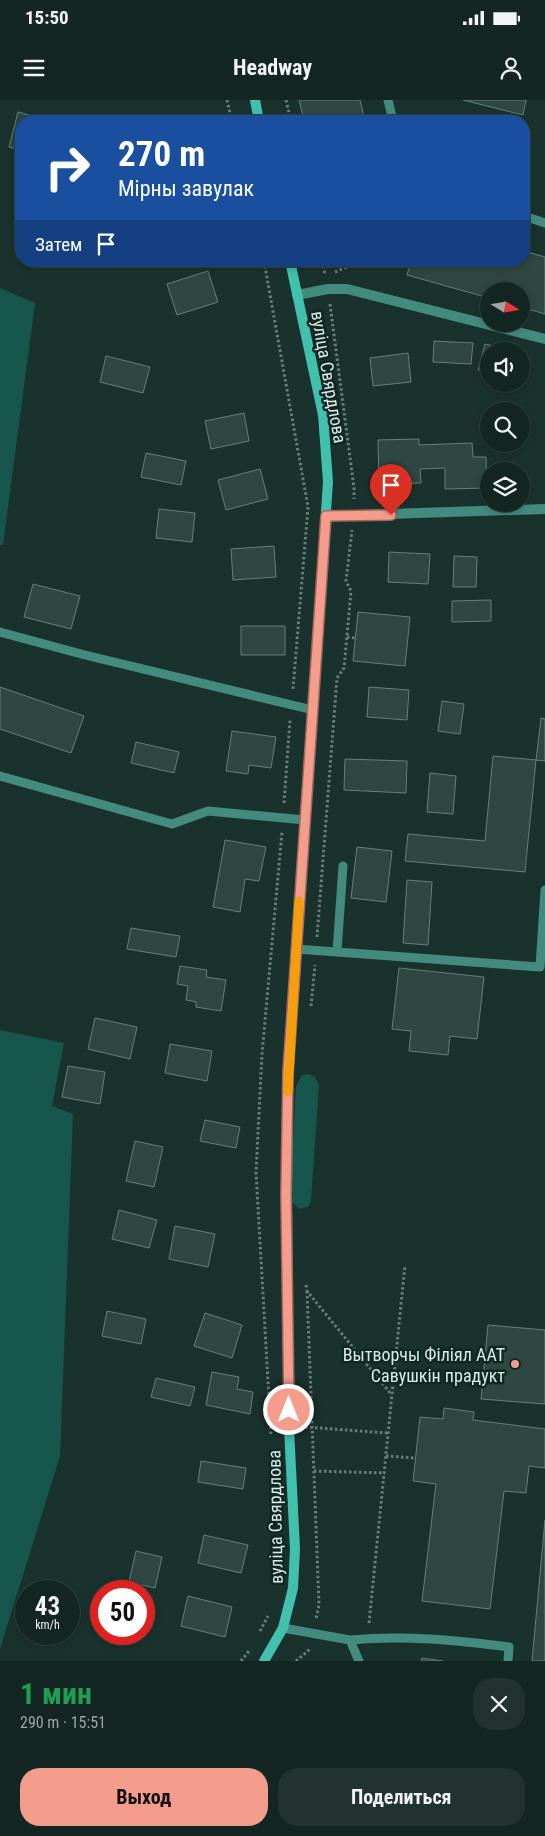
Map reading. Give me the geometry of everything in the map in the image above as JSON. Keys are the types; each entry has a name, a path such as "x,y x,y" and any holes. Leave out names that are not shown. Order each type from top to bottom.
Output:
{"main road":[{"path":"255,100 258,115"},
{"name":"вуліца Свярдлова","path":"264,1661 283,1628 293,1588 295,1549 289,1428 288,1072 328,482 323,415 291,267"}],"street":[{"path":"297,295 347,289 545,340"},
{"path":"326,516 545,509"}],"lane":[{"path":"388,100 392,115"},
{"path":"530,218 545,223"},
{"path":"0,632 313,710"},
{"path":"0,776 172,824 208,811 305,820"},
{"path":"336,951 343,866"},
{"path":"296,949 540,967 545,890"},
{"path":"283,1628 350,1640 367,1638 434,1638 510,1647 508,1661"},
{"path":"350,1640 359,1661"}],"path":[{"path":"227,100 231,115"},
{"path":"286,100 290,115"},
{"path":"265,267 308,507 262,1054 256,1172 271,1438"},
{"path":"323,267 325,276 348,267"},
{"path":"310,1015 336,686 337,678 344,668 352,591 346,581 354,488 328,290"},
{"path":"347,637 355,638"},
{"path":"367,1638 405,1265"},
{"path":"296,1661 308,1651 319,1605 306,1281"},
{"path":"307,1290 391,1394"},
{"path":"270,1428 312,1427 387,1433"},
{"path":"386,1456 415,1458"},
{"path":"314,1471 385,1473"},
{"path":"258,1636 269,1614"},
{"path":"241,1661 250,1650"}],"green space":[{"path":"0,288 35,303 3,545 0,545"},
{"path":"0,1030 64,1043 52,1106 73,1114 60,1456 21,1580 15,1580 15,1601 0,1649"},
{"path":"308,1074 315,1077 319,1085 311,1200 309,1206 300,1209 292,1203 290,1192 296,1086 302,1075"}],"building":[{"path":"299,100 360,100 364,115 303,115"},
{"path":"463,100 526,100 523,115"},
{"path":"18,112 29,115 17,115"},
{"path":"15,124 15,148 9,147"},
{"path":"530,253 545,257 545,314 530,310 530,282 480,282 480,295 407,275 409,267 530,267"},
{"path":"208,271 218,302 177,315 167,284"},
{"path":"434,341 473,343 471,364 433,362"},
{"path":"408,353 411,382 373,386 370,358"},
{"path":"106,356 150,367 143,393 100,382"},
{"path":"244,413 249,441 211,449 205,421"},
{"path":"419,439 419,445 472,443 473,457 486,457 486,462 480,462 480,488 445,489 445,468 420,469 421,483 379,484 378,440"},
{"path":"146,453 186,461 181,485 141,477"},
{"path":"260,469 268,499 226,510 218,480"},
{"path":"159,509 195,513 192,542 156,538"},
{"path":"274,546 276,577 233,580 231,549"},
{"path":"389,552 430,554 428,584 388,582"},
{"path":"454,556 477,557 476,587 453,587"},
{"path":"33,584 80,596 71,629 24,617"},
{"path":"491,600 491,621 452,622 452,601"},
{"path":"358,612 410,617 405,666 353,661"},
{"path":"241,626 285,626 285,655 241,655"},
{"path":"0,687 84,716 71,753 0,729"},
{"path":"369,687 409,690 407,720 367,717"},
{"path":"442,701 464,704 460,734 438,731"},
{"path":"541,718 545,719 545,761 536,760"},
{"path":"232,731 276,737 271,768 249,765 248,774 226,771"},
{"path":"136,742 179,752 174,773 131,763"},
{"path":"493,756 536,760 525,872 405,861 408,834 485,841"},
{"path":"345,759 407,761 406,793 344,790"},
{"path":"430,773 456,776 453,814 427,812"},
{"path":"225,840 266,847 259,881 245,879 240,912 213,907"},
{"path":"357,847 392,851 386,902 351,898"},
{"path":"407,880 432,882 428,945 403,943"},
{"path":"131,928 180,936 176,957 127,949"},
{"path":"180,966 207,970 206,977 226,980 221,1011 196,1007 196,1002 186,1000 188,986 177,984"},
{"path":"399,968 484,977 477,1039 450,1036 448,1055 409,1051 411,1031 392,1029"},
{"path":"95,1018 137,1027 130,1059 88,1049"},
{"path":"170,1044 212,1051 207,1081 165,1073"},
{"path":"68,1066 105,1072 100,1104 62,1097"},
{"path":"205,1120 240,1127 236,1148 200,1141"},
{"path":"135,1141 163,1147 154,1187 126,1181"},
{"path":"119,1210 157,1220 149,1248 112,1239"},
{"path":"175,1226 215,1234 208,1267 169,1259"},
{"path":"107,1311 146,1319 141,1344 102,1336"},
{"path":"205,1313 242,1325 232,1358 194,1346"},
{"name":"Вытворчы Філіял ААТ Савушкін прадукт","path":"488,1325 545,1330 545,1404 481,1399"},
{"path":"212,1372 239,1377 237,1389 253,1392 250,1414 206,1405"},
{"path":"156,1378 195,1387 190,1406 151,1397"},
{"name":"Вытворчы Філіял ААТ Савушкін прадукт","path":"444,1408 474,1412 473,1420 545,1429 545,1468 529,1466 526,1493 504,1491 490,1609 422,1601 436,1484 413,1481 420,1417 443,1419"},
{"path":"201,1461 246,1468 243,1489 198,1482"},
{"path":"545,1520 545,1661 532,1661"},
{"path":"204,1535 248,1545 241,1573 198,1563"},
{"path":"136,1551 162,1557 155,1588 155,1580 129,1580"},
{"path":"188,1596 232,1607 225,1637 181,1626"},
{"path":"422,1658 443,1661 421,1661"}],"slow traffic":[{"path":"288,1092 299,901"}],"place":[{"name":"Вытворчы Філіял ААТ Савушкін прадукт","path":"515,1364"}],"route":[{"path":"289,1410 286,1194 288,1072 326,516 391,515"}]}
